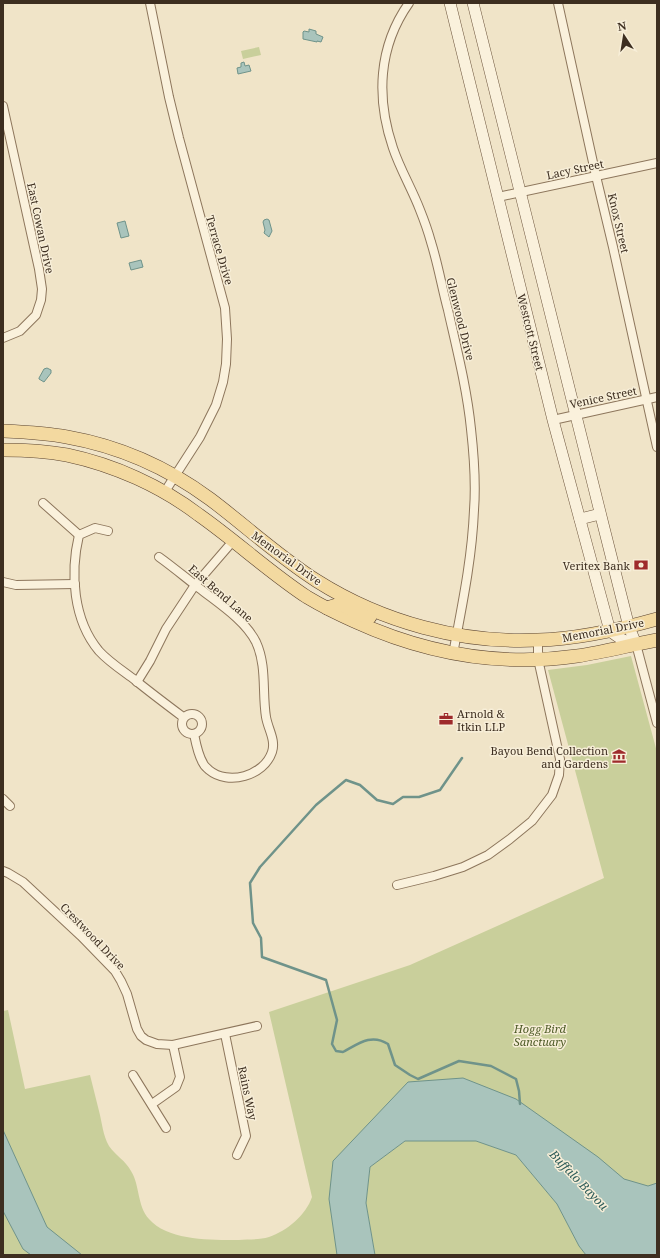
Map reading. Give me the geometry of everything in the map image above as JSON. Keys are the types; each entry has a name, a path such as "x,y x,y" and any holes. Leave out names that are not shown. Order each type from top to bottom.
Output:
{"main road":[{"name":"Westcott Street","path":"450,3 553,420 610,631"},
{"name":"Westcott Street","path":"473,3 600,514 629,627 636,644"},
{"name":"Memorial Drive","path":"3,431 68,437 108,447 144,461 175,476 208,498 291,564 318,582 347,598 384,614 413,624 457,635 494,640 538,640 571,638 629,627 657,619"},
{"path":"103,465 108,447"},
{"name":"Memorial Drive","path":"3,450 34,451 66,455 103,465 164,492 198,514 281,579 309,598 369,628 407,642 453,654 493,659 538,659 576,656 657,640"},
{"path":"580,519 600,514"},
{"path":"233,541 244,526"},
{"path":"327,608 340,604 366,617 384,614"},
{"path":"610,631 618,638 626,642 636,644"}],"street":[{"name":"Terrace Drive","path":"150,3 170,104 225,308 226,324 226,364 223,382 216,405 200,437 164,492"},
{"name":"Glenwood Drive","path":"409,3 394,30 385,55 382,75 382,97 386,125 393,149 420,210 432,243 464,379 471,429 474,468 474,510 469,563 453,654"},
{"name":"Knox Street","path":"558,3 596,176 614,247 657,447"},
{"name":"East Cowan Drive","path":"3,106 39,269 42,289 41,300 36,314 20,331 3,338"},
{"name":"Lacy Street","path":"498,197 657,163"},
{"name":"Venice Street","path":"553,420 657,397"},
{"path":"43,503 79,535"},
{"path":"79,535 95,528 108,531"},
{"path":"79,535 75,551 75,584 83,626 90,639 100,652 118,668 184,717"},
{"path":"137,682 150,661 166,629 194,585 233,541"},
{"name":"East Bend Lane","path":"159,557 245,626 256,642 261,658 264,678 263,697 266,718 273,739 272,752 266,763 256,771 238,778 230,779 220,776 203,764 194,734"},
{"path":"3,582 16,585 75,584"},
{"path":"397,885 463,867 488,855 532,820 552,795 559,775 560,759 538,659 538,640"},
{"name":"Westcott Street","path":"636,644 657,723"},
{"path":"192,713 198,716 202,722 202,728 200,731 194,734 187,734 181,726 184,717 192,713"},
{"path":"3,799 10,806"},
{"name":"Crestwood Drive","path":"3,871 23,882 81,936 115,971 127,994 137,1028 141,1036 146,1040 157,1044 173,1045 257,1026"},
{"name":"Rains Way","path":"225,1034 246,1136 237,1155"},
{"path":"152,1104 176,1087 180,1076 173,1045"},
{"path":"133,1075 166,1128"}],"green space":[{"path":"259,47 261,55 243,59 241,51"},
{"name":"Hogg Bird Sanctuary","path":"631,656 657,752 657,1248 557,1192 506,1145 446,1134 405,1133 371,1157 351,1255 82,1255 47,1228 3,1130 3,1011 8,1010 25,1089 90,1075 107,1142 111,1149 129,1167 136,1183 142,1208 149,1219 157,1226 167,1232 191,1238 216,1240 262,1239 282,1231 301,1216 312,1197 269,1012 410,965 604,878 548,670 587,665"},
{"path":"405,1141 476,1141 516,1155 557,1204 579,1246 586,1255 375,1255 366,1203 370,1167"},
{"path":"3,1211 23,1248 31,1255 3,1255"}],"water":[{"path":"309,29 316,31 316,34 323,37 321,42 303,39 303,32 309,32"},
{"path":"244,62 245,66 249,65 251,71 238,74 237,68 241,67 241,63"},
{"path":"267,219 269,220 272,231 269,237 264,233 265,230 263,222"},
{"path":"125,221 129,236 121,238 117,223"},
{"path":"141,260 143,267 131,270 129,263"},
{"path":"47,368 51,370 51,373 44,382 39,378 44,369"},
{"name":"Buffalo Bayou","path":"463,1078 516,1099 598,1157 624,1179 648,1186 657,1183 657,1255 586,1255 579,1246 557,1204 516,1155 476,1141 405,1141 370,1167 366,1203 375,1255 337,1255 329,1199 333,1161 408,1082"},
{"path":"3,1130 47,1227 82,1255 31,1255 23,1249 3,1211"}],"waterway":[{"path":"462,758 440,790 419,797 403,797 393,804 377,800 360,785 346,780 316,805 260,867 250,883 253,923 261,938 262,957 326,980 337,1020 332,1044 336,1051 343,1052 365,1041 376,1039 382,1041 388,1044 395,1065 418,1079 459,1061 491,1066 516,1079 520,1104"}],"place":[{"name":"Veritex Bank","path":"641,565"},
{"name":"Arnold & Itkin LLP","path":"446,719"},
{"name":"Bayou Bend Collection and Gardens","path":"619,756"}]}
